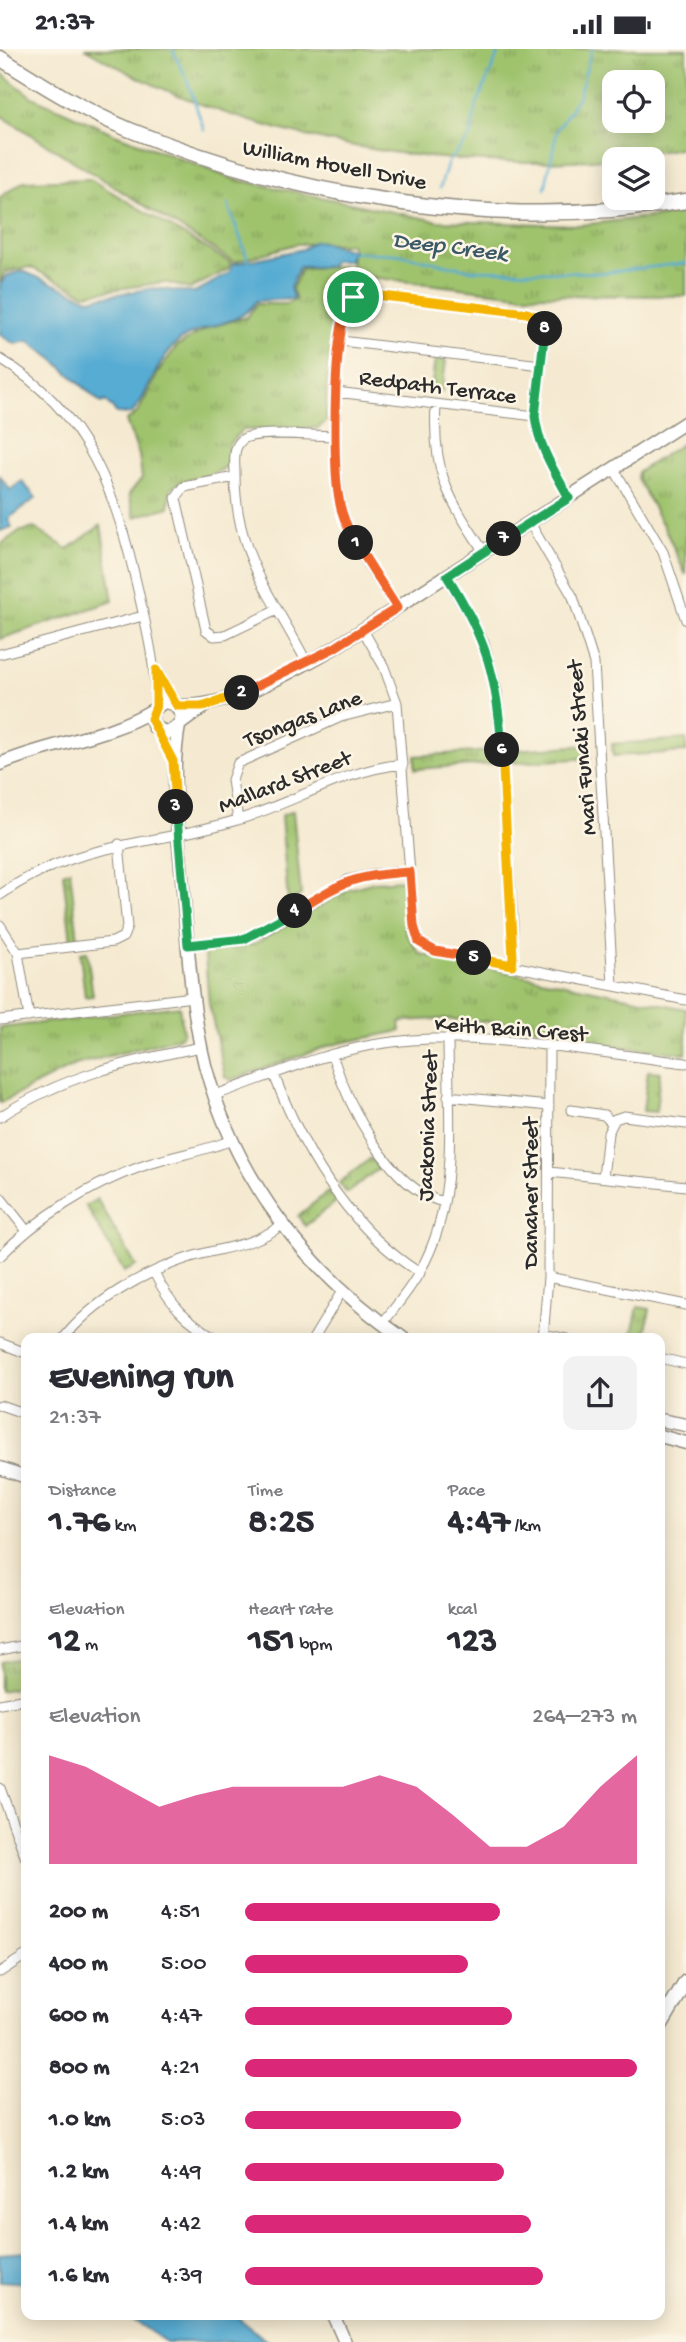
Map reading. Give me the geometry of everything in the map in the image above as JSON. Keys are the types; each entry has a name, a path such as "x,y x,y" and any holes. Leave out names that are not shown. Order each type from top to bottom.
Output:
{"main road":[{"name":"William Hovell Drive","path":"0,58 82,107 128,129 214,161 275,178 400,201 501,211 591,212 686,201"},
{"path":"665,2018 686,1982"}],"street":[{"path":"397,608 347,526 338,496 336,392 341,341 349,300 359,294 379,295 534,315 544,328 535,416 543,452 569,498"},
{"path":"341,341 541,365"},
{"path":"0,359 56,405 97,462 118,510 156,670 182,715 173,761 193,997 201,1047 232,1140 258,1189 282,1225 342,1291 395,1333"},
{"name":"Redpath Terrace","path":"336,392 535,416"},
{"path":"436,405 435,444 442,480 484,552"},
{"path":"123,728 168,733 205,706 255,688 307,663 363,630 686,422"},
{"path":"307,663 262,587 245,546 237,510 236,448 247,437 335,436"},
{"path":"614,469 663,552 686,620"},
{"path":"235,477 184,487 176,498 206,630 214,636 225,635 277,610"},
{"name":"Mari Funaki Street","path":"530,523 566,583 585,628 594,663 613,985"},
{"path":"447,576 481,636 498,692 514,951 512,965"},
{"path":"0,654 143,616"},
{"path":"363,630 384,667 397,703 415,933 423,945 435,951 686,1000"},
{"path":"156,670 151,719 173,761"},
{"path":"0,764 42,749 123,728 164,702 205,706"},
{"name":"Tsongas Lane","path":"238,820 232,773 244,759 341,717 397,703"},
{"name":"Mallard Street","path":"0,895 59,862 118,844 179,834 238,820 362,769 403,764"},
{"path":"18,953 113,942 123,937 127,927 118,844"},
{"path":"188,945 244,939 265,930 348,880 376,874 410,872"},
{"path":"0,925 18,953 29,1017"},
{"path":"0,1020 193,997"},
{"name":"Keith Bain Crest","path":"215,1095 332,1055 376,1044 448,1038 686,1063"},
{"name":"Jackonia Street","path":"382,1324 420,1273 436,1237 448,1175 448,1038"},
{"path":"0,1117 78,1077 122,1064 201,1047"},
{"name":"Danaher Street","path":"543,1333 548,1277 549,1047"},
{"path":"332,1055 350,1100 378,1147 416,1191 426,1198 444,1202"},
{"path":"274,1075 303,1142 331,1185 365,1227 420,1273"},
{"path":"448,1095 549,1105"},
{"path":"572,1110 604,1115 611,1122"},
{"path":"611,1122 624,1116 686,1124"},
{"path":"603,1177 611,1122"},
{"path":"0,1256 27,1231 83,1195 128,1172 232,1140"},
{"path":"550,1172 686,1186"},
{"path":"0,1197 27,1231"},
{"path":"69,1333 106,1299 153,1272 191,1257 251,1243 282,1225"},
{"path":"153,1272 175,1309 208,1333"},
{"path":"548,1277 686,1305"},
{"path":"317,1333 342,1291"},
{"path":"0,1343 21,1351"},
{"path":"665,1359 686,1364"},
{"path":"0,1405 21,1412"},
{"path":"665,1421 686,1426"},
{"path":"665,1437 686,1443"},
{"path":"0,1468 21,1476"},
{"path":"0,1650 21,1646"},
{"path":"0,1704 21,1700"},
{"path":"0,1788 21,1845"},
{"path":"0,1972 21,1958"},
{"path":"335,2320 345,2342"}],"green space":[{"path":"86,49 686,49 686,147 665,151 665,147 602,147 602,159 527,162 462,160 396,153 265,125 202,105 142,79"},
{"path":"0,72 32,97 115,134 233,179 437,221 580,225 686,213 686,296 519,295 352,275 351,244 296,244 234,262 0,115"},
{"path":"90,179 231,263 227,270 190,289 164,282 85,294 30,267 5,272 0,283 0,197 24,181"},
{"path":"349,266 331,343 326,422 318,428 242,430 229,444 227,466 178,484 171,488 169,507 135,517 129,494 142,478 139,455 126,421 138,412 159,371 177,346 210,327 247,317 257,304 286,304 296,300 292,289 301,269"},
{"path":"435,359 446,361 442,392 431,391"},
{"path":"686,441 686,575 637,478 638,472"},
{"path":"101,525 113,601 0,639 0,545 18,532 34,528 68,549"},
{"path":"686,739 686,752 613,756 612,744"},
{"path":"589,745 590,758 514,763 514,750"},
{"path":"491,751 491,764 415,769 415,756"},
{"path":"293,811 301,895 288,902 281,816"},
{"path":"70,870 78,940 71,941 63,873"},
{"path":"402,880 406,933 420,954 686,1009 686,1054 545,1038 546,1029 436,1019 400,1022 401,1031 331,1045 231,1080 225,1077 209,1003 205,956 207,952 254,944 350,889 374,882"},
{"path":"87,952 93,996 85,997 80,953"},
{"path":"179,1006 183,1032 179,1038 75,1065 0,1103 0,1028"},
{"path":"648,1071 660,1072 656,1112 643,1111"},
{"path":"371,1158 379,1168 347,1193 339,1183"},
{"path":"329,1191 337,1201 305,1226 298,1216"},
{"path":"97,1199 136,1266 124,1272 86,1206"},
{"path":"638,1307 650,1309 645,1333 632,1333"},
{"path":"21,1658 21,1687 0,1691 0,1662"}],"water":[{"path":"314,241 353,250 349,261 334,261 329,267 299,267 290,288 294,299 256,301 241,315 179,341 164,359 140,402 130,414 117,413 105,401 101,403 53,359 28,341 15,344 0,335 0,284 8,275 23,271 89,299 154,288 194,293 229,273 233,264 303,249"},
{"path":"0,476 10,490 22,481 36,498 8,519 12,527 0,531"},
{"path":"21,2252 21,2283 0,2281 0,2254"},
{"path":"133,2320 241,2320 268,2342 166,2342"}],"waterway":[{"path":"172,49 187,79 204,130"},
{"path":"440,188 448,162 471,136 476,106 500,49"},
{"path":"545,189 557,130 578,98 592,49"},
{"path":"228,205 249,262"},
{"name":"Deep Creek","path":"349,252 396,254 471,270 602,273 686,263"}],"route":[{"path":"366,294 527,313 539,318 544,328 535,416 543,452 569,498 447,576 484,643 498,692 514,951 512,965 435,951 423,945 415,933 410,872 376,874 348,880 265,930 244,939 188,945 173,761 151,719 156,706 156,670 174,704 205,706 284,675 334,648 397,608 352,536 338,496 335,472 337,376 344,312 353,297 366,294"}]}
